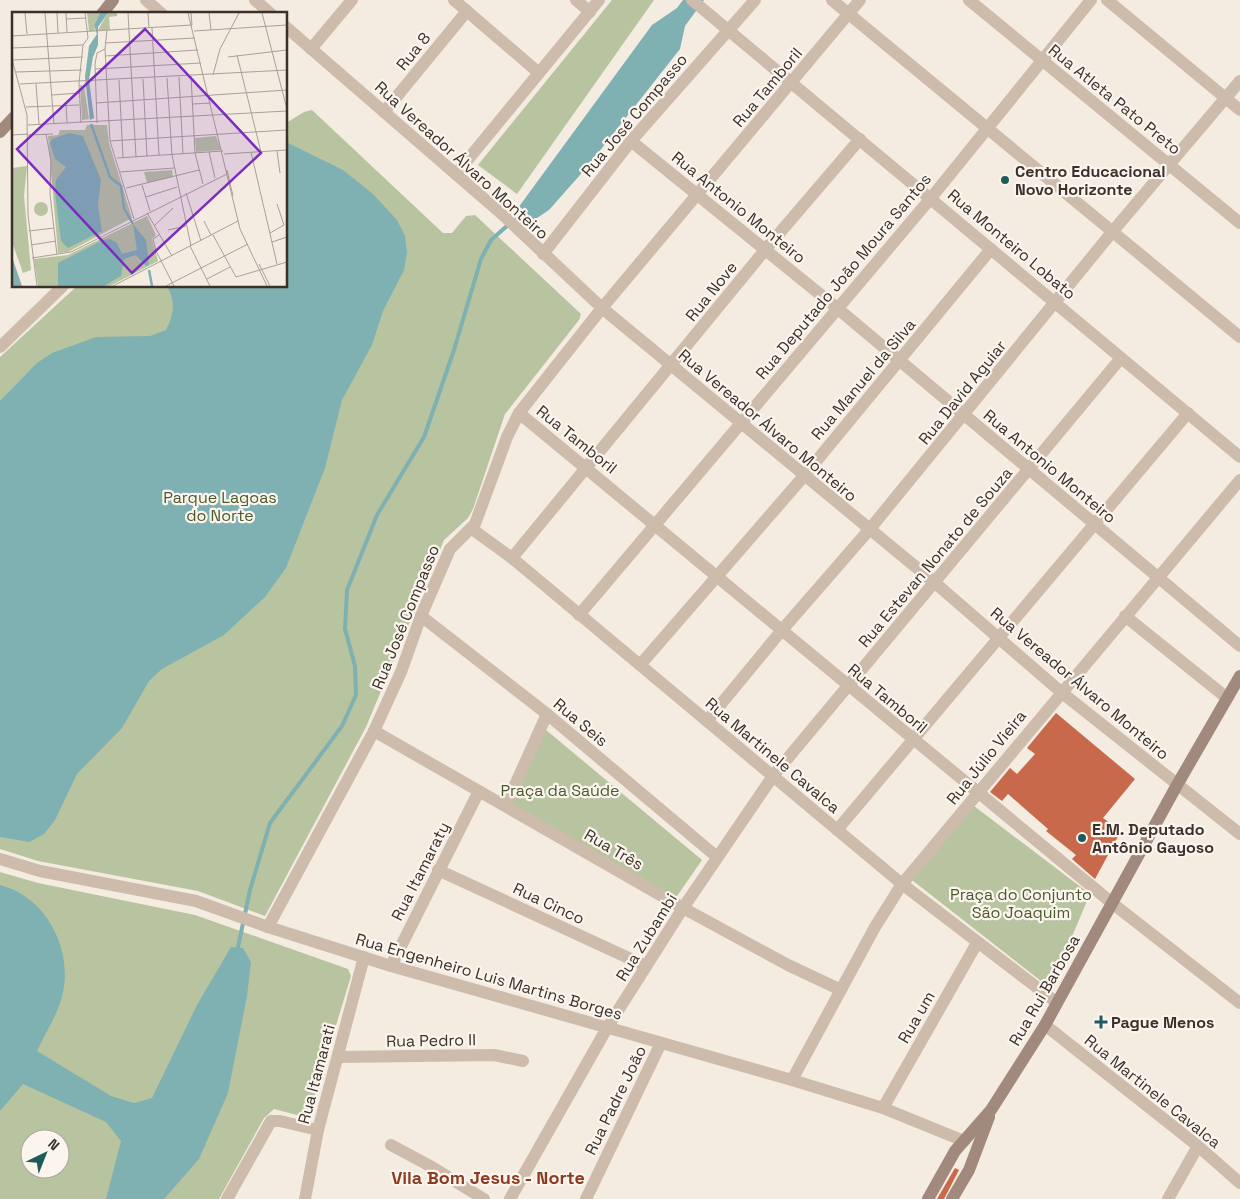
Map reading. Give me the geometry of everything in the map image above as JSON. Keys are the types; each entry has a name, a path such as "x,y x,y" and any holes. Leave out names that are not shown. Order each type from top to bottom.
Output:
{"street":[{"path":"104,12 113,0"},
{"path":"146,0 160,12"},
{"path":"255,0 269,12"},
{"path":"311,49 352,0"},
{"path":"454,0 538,73"},
{"path":"576,0 590,12"},
{"path":"456,174 599,0"},
{"name":"Rua Monteiro Lobato","path":"692,0 1240,457"},
{"name":"Rua José Compasso","path":"543,254 631,140 727,29 755,0"},
{"path":"832,0 1240,337"},
{"name":"Rua Tamboril","path":"602,308 860,0"},
{"name":"Rua Atleta Pato Preto","path":"969,0 1240,223"},
{"name":"Rua Deputado João Moura Santos","path":"579,615 931,198 1091,0"},
{"path":"1107,0 1240,110"},
{"name":"Rua 8","path":"384,112 466,11"},
{"name":"Rua Vereador Álvaro Monteiro","path":"288,29 456,174 602,308 934,582 1061,692 1240,834"},
{"name":"Rua David Aguiar","path":"708,721 782,630 964,416 1113,231 1170,166 1240,81"},
{"path":"0,132 12,118"},
{"name":"Rua Nove","path":"512,558 588,468 765,250 860,139"},
{"name":"Rua Antonio Monteiro","path":"631,140 837,308 899,362 1240,646"},
{"name":"Rua Manuel da Silva","path":"640,665 804,476 991,249"},
{"path":"0,348 61,288"},
{"name":"Rua José Compasso","path":"263,925 374,731 401,672 420,616 450,549 456,541 472,529 507,437 519,413 602,308"},
{"name":"Rua Estevan Nonato de Souza","path":"773,776 1121,358"},
{"name":"Rua Tamboril","path":"519,413 588,468 913,740 1112,903 1240,1003"},
{"path":"837,830 1096,525 1188,413"},
{"name":"Rua Júlio Vieira","path":"792,1080 875,927 902,884 1240,480"},
{"name":"Rua Martinele Cavalca","path":"472,529 512,558 902,884 1056,1002"},
{"name":"Rua Seis","path":"420,616 548,714 717,857"},
{"path":"1126,616 1227,698"},
{"name":"Rua Rui Barbosa","path":"928,1199 955,1151 991,1110 1045,1025 1176,785 1240,676"},
{"path":"506,805 548,714"},
{"name":"Rua Três","path":"374,731 683,908 796,970 841,990"},
{"name":"Rua Zubambi","path":"510,1199 607,1028 683,908 773,776"},
{"name":"Rua Itamaraty","path":"391,966 478,791"},
{"name":"Rua Engenheiro Luis Martins Borges","path":"0,859 40,870 196,901 263,925 391,966 792,1080 883,1108 964,1141"},
{"name":"Rua Cinco","path":"438,870 646,966"},
{"name":"Rua um","path":"883,1108 977,943"},
{"name":"Rua Itamarati","path":"304,1199 318,1130 364,957"},
{"name":"Rua Martinele Cavalca","path":"1045,1025 1198,1146 1240,1183"},
{"name":"Rua Padre João","path":"586,1199 661,1043"},
{"name":"Rua Pedro II","path":"338,1057 494,1055 523,1061"},
{"name":"Rua Rui Barbosa","path":"952,1199 969,1170 991,1110"},
{"path":"227,1199 271,1121 280,1121 318,1130"},
{"path":"391,1145 432,1167 484,1199"},
{"path":"1168,1199 1198,1146"}],"green space":[{"path":"612,0 654,0 517,194 478,165"},
{"name":"Parque Lagoas do Norte","path":"312,110 443,233 452,233 466,216 475,215 581,314 579,320 505,414 473,509 468,518 444,540 366,727 265,916 198,891 38,861 0,849 0,357 75,288 288,288 288,122 304,112"},
{"name":"Praça da Saúde","path":"546,730 702,860 675,899 510,804"},
{"name":"Praça do Conjunto São Joaquim","path":"974,806 1090,894 1050,988 912,880"},
{"path":"0,872 38,883 195,915 348,969 351,976 308,1118 274,1109 264,1118 219,1199 0,1199"}],"water":[{"path":"683,0 704,0 685,26 680,49 587,167 549,210 531,222 518,208 652,25 677,8"},
{"path":"288,143 343,170 373,194 397,220 405,236 407,253 404,270 383,311 372,345 342,400 325,468 286,568 265,597 224,635 162,669 149,681 122,728 77,774 55,820 44,834 29,842 0,837 0,401 37,363 52,353 96,337 150,336 166,330 171,319 172,298 168,288 288,288"},
{"path":"0,885 16,891 41,911 51,924 63,954 65,971 62,996 57,1012 37,1051 111,1096 134,1103 152,1098 197,1005 231,947 243,948 251,962 247,996 228,1093 199,1159 164,1199 106,1199 121,1141 106,1122 23,1084 0,1111"}],"building":[{"name":"E.M. Deputado Antônio Gayoso","path":"1056,713 1135,779 1103,818 1121,831 1095,879 1072,859 1076,855 1046,831 1048,829 1008,794 1002,801 990,792 1010,768 1017,774 1035,754 1027,748"},
{"path":"955,1168 959,1170 944,1199 937,1199"}],"waterway":[{"path":"238,947 250,890 270,823 342,726 356,695 355,666 345,629 347,590 377,515 424,437 454,350 481,259 491,240 525,210"}],"place":[{"name":"Centro Educacional Novo Horizonte","path":"1005,180"},
{"name":"E.M. Deputado Antônio Gayoso","path":"1082,838"},
{"name":"Pague Menos","path":"1101,1022"}],"district":[{"name":"Vila Bom Jesus - Norte","path":"488,1178"}]}
